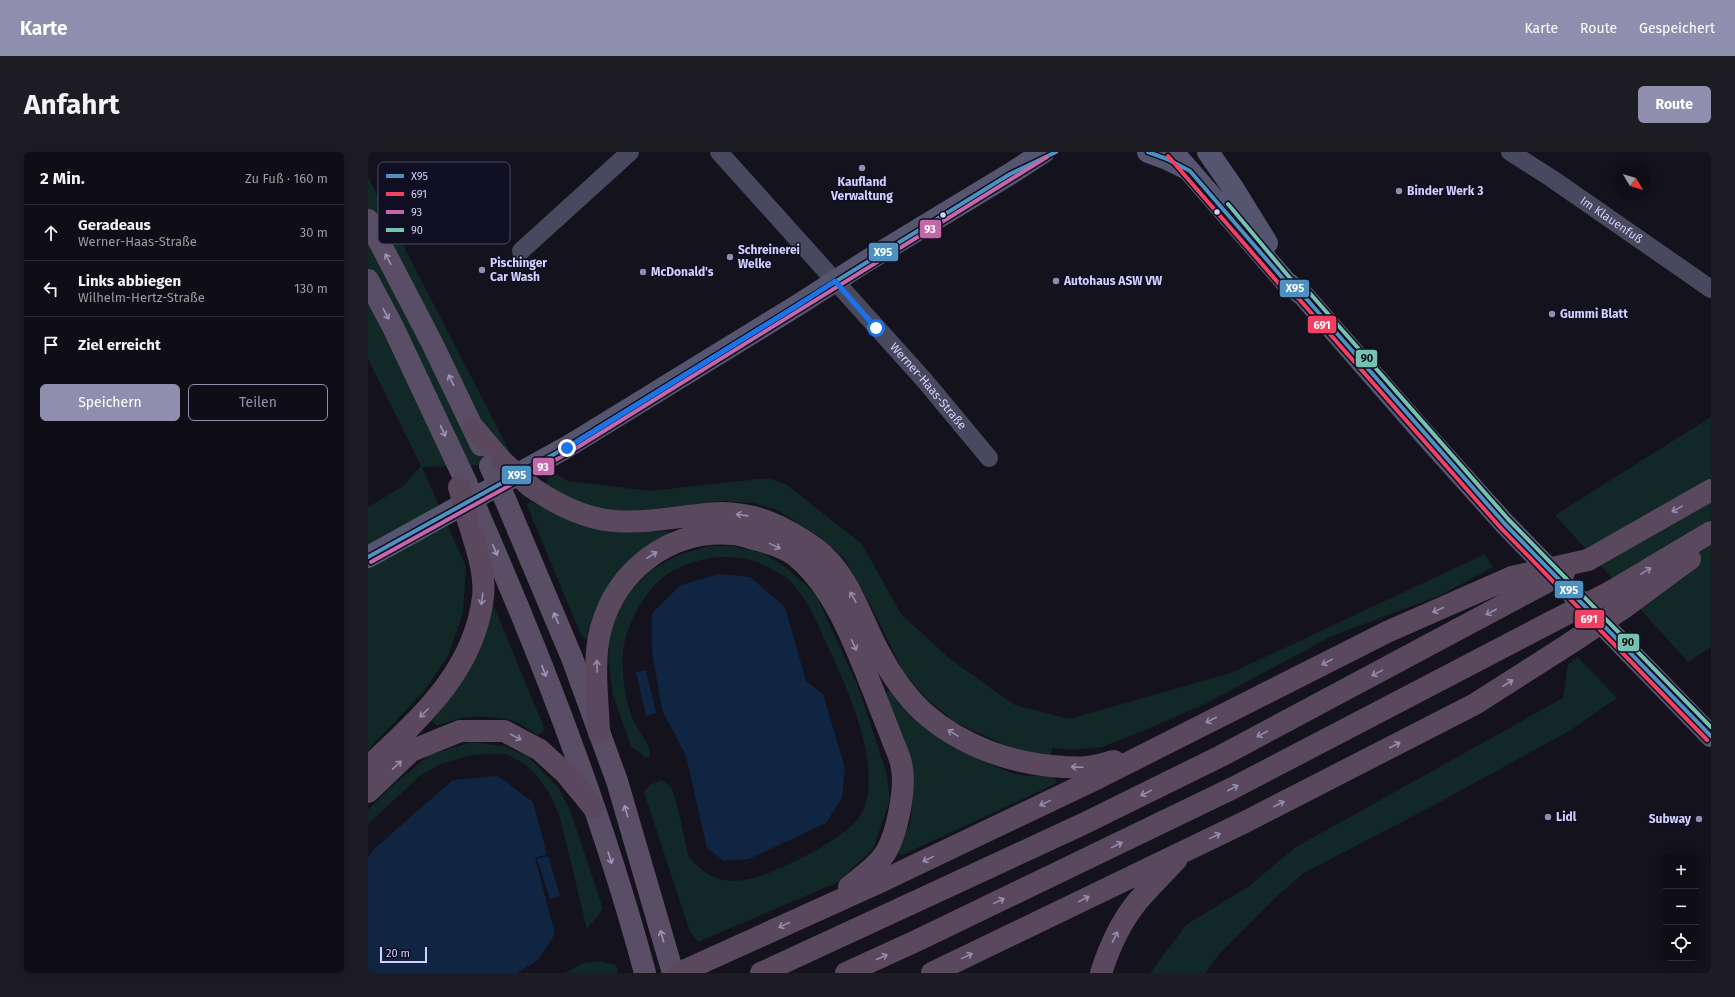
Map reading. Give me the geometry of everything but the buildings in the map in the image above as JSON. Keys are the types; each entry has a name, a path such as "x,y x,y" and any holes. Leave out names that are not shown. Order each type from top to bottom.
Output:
{"highway":[{"path":"368,220 378,239"},
{"path":"380,244 474,428 496,464 505,499 572,658 617,781 673,973"},
{"path":"368,280 393,327 462,480 474,517 537,654 594,808 634,931 645,973"},
{"path":"496,464 560,505 587,516 614,521 672,518 719,513 744,514 772,522 790,530 817,549 830,562 845,582 862,614 879,652 898,682 923,712 953,733 994,754 1024,762 1051,766 1085,767 1115,761 1155,748"},
{"path":"761,973 1083,824 1222,756 1588,560 1711,490"},
{"path":"368,767 430,707 455,675 470,644 483,596 474,517"},
{"path":"932,973 1185,851 1475,704 1569,644 1619,599 1711,532"},
{"path":"599,733 596,656 598,642 608,609 615,593 635,568 647,558 665,547 683,539 707,534 733,534 768,542 798,558 818,579 837,609 857,650 902,764 902,798 897,824 885,854 871,870 819,909"},
{"path":"846,973 937,932 1233,788 1551,622 1619,599 1711,544"},
{"path":"679,973 880,882 1090,781 1387,632 1512,577 1588,560"},
{"path":"368,792 411,752 460,731 504,731 540,750 566,774 594,808"},
{"path":"1101,973 1108,952 1125,920 1137,902 1185,851"}],"main road":[{"path":"368,557 567,448 865,262 941,205 1014,158 1044,152"},
{"path":"1014,158 1056,152"},
{"path":"1148,152 1167,159 1191,161 1286,282 1303,295 1504,523 1711,736"},
{"path":"1173,152 1191,161 1267,243 1290,270 1303,295"},
{"path":"1208,152 1233,188 1267,243"}],"street":[{"path":"521,251 630,152"},
{"name":"Werner-Haas-Straße","path":"718,152 925,381 989,458"},
{"name":"Im Klauenfuß","path":"1510,152 1551,178 1711,289"}],"green space":[{"path":"368,177 378,196 378,244 403,244 516,464 422,467 466,567 463,613 448,656 425,690 368,750 368,507 402,487 421,466 368,359"},
{"path":"1711,417 1711,647 1688,662 1555,515"},
{"path":"553,472 568,481 650,491 769,478 787,485 862,544 901,614 950,659 1015,705 1069,719 1231,673 1485,554 1493,567 1439,596 1332,636 1205,704 1133,735 1102,747 1072,750 1052,748 1051,756 1031,753 1007,746 955,722 927,699 904,673 870,604 844,558 817,535 777,510 753,503 721,501 666,510 612,512 582,504 543,487"},
{"path":"530,501 575,523 624,532 669,532 633,557 618,573 611,582 596,610 588,631 588,637 585,639 581,635 527,505"},
{"path":"709,546 732,546 763,553 788,569 816,595 859,689 887,775 890,800 873,849 838,882 698,942 690,932 644,792 650,785 662,780 669,785 672,790 690,859 708,874 719,879 731,881 755,878 766,874 826,845 845,831 860,816 864,809 868,790 868,770 865,748 853,704 807,603 795,586 783,575 750,560 727,557 714,558 690,563 678,568 668,574 653,587 639,607 626,636 623,668 625,692 630,713 647,743 650,757 645,757 631,746 613,695 608,659 611,626 622,600 650,571 678,555"},
{"path":"490,597 545,730 537,735 513,721 493,717 465,718 437,726 432,721 452,695"},
{"path":"1578,657 1617,698 1569,731 1438,803 1304,873 1277,896 1219,954 1205,973 1150,973 1186,925 1249,886 1296,847 1563,698 1568,664"},
{"path":"890,690 911,715 946,743 1006,771 1020,775 1053,776 1057,783 900,856 898,850 910,823 914,783 911,760 885,693"},
{"path":"472,742 504,746 529,757 558,787 570,810 603,909 587,929 559,814 549,793 540,780 524,763 505,754 486,754 471,755 441,764 421,775 368,824 368,810 391,787 429,755"},
{"path":"599,961 616,965 618,973 565,973 583,963"}],"water":[{"path":"719,574 750,577 785,607 806,681 823,694 845,768 842,798 826,823 749,859 724,861 707,848 686,756 662,710 652,652 652,613 681,585"},
{"path":"646,670 656,713 646,716 636,672"},
{"path":"498,776 533,802 547,854 535,858 555,934 538,960 517,973 368,973 368,857 375,848 453,780"},
{"path":"548,856 560,896 550,899 537,859"}],"transit line":[{"name":"X95","path":"368,557 567,447 1010,174 1056,152"},
{"name":"X95","path":"1148,152 1167,159 1190,171 1286,282 1303,295 1504,523 1711,736"},
{"name":"691","path":"1168,156 1281,286 1299,299 1500,527 1707,740"},
{"name":"93","path":"371,562 570,452 1047,157"},
{"name":"90","path":"1228,204 1290,278 1308,291 1508,519 1711,727"}],"place":[{"name":"Kaufland Verwaltung","path":"862,168"},
{"name":"Binder Werk 3","path":"1399,191"},
{"name":"Schreinerei Welke","path":"730,257"},
{"name":"Pischinger Car Wash","path":"482,270"},
{"name":"McDonald's","path":"643,272"},
{"name":"Autohaus ASW VW","path":"1056,281"},
{"name":"Gummi Blatt","path":"1552,314"},
{"name":"Lidl","path":"1548,817"},
{"name":"Subway","path":"1699,819"}],"route":[{"path":"567,448 835,281 876,328"}]}
